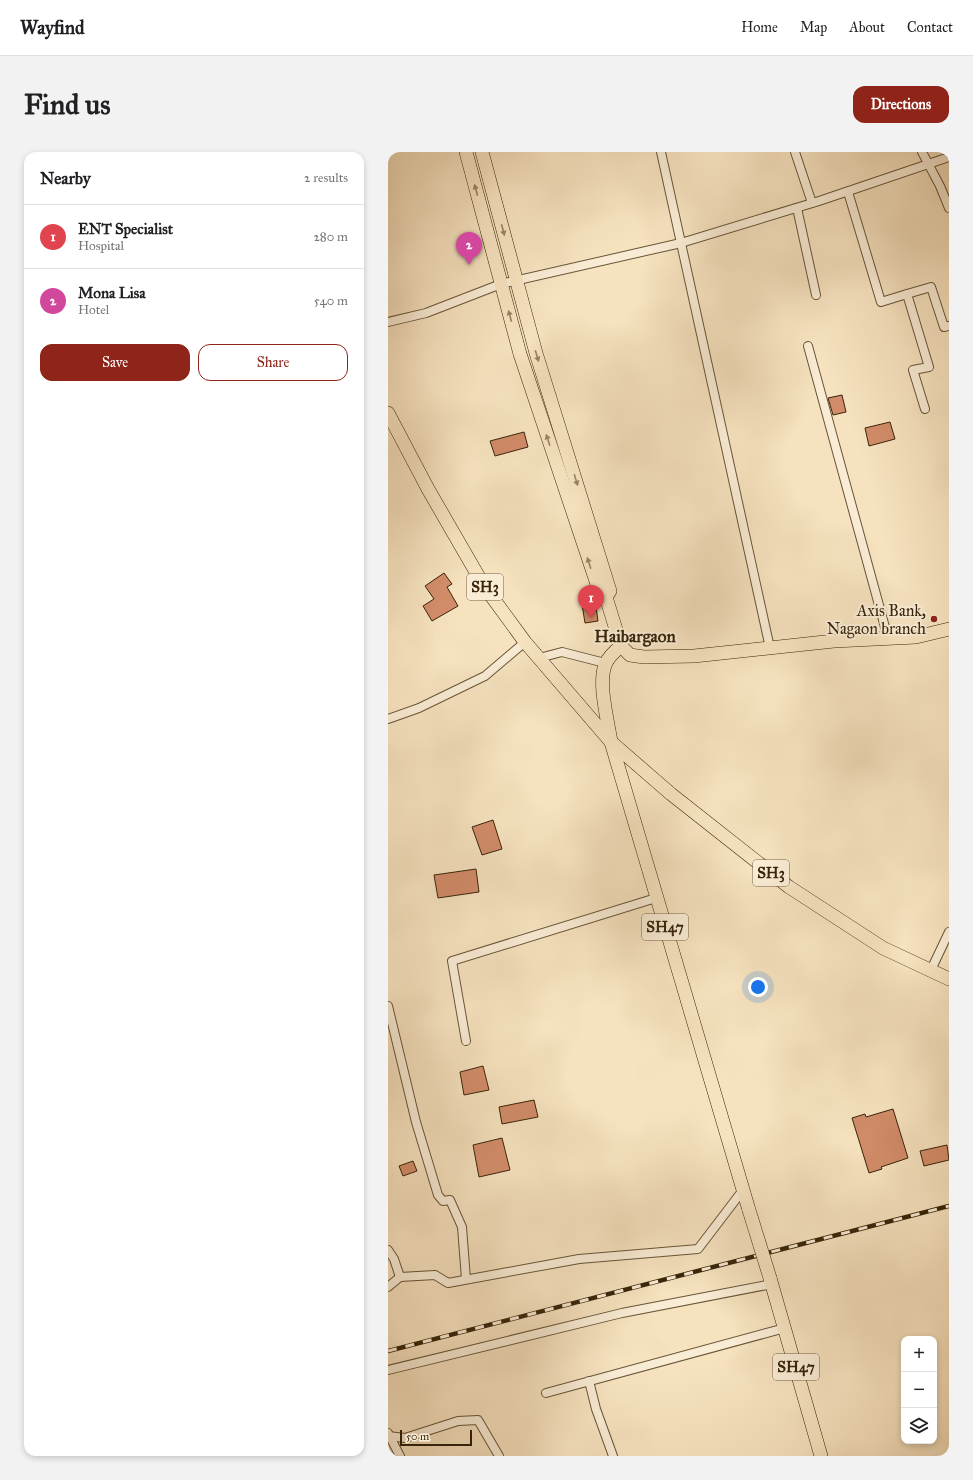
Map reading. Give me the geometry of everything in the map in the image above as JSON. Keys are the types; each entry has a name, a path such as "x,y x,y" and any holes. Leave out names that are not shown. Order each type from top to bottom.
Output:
{"main road":[{"path":"466,152 520,354 600,593 606,597 620,646 630,654 644,657 694,656 834,641 916,637 949,629"},
{"path":"482,152 536,353 610,591 606,597"},
{"name":"SH3","path":"388,413 465,556 525,642 611,742 671,794 789,887 883,948 930,972 949,979"},
{"path":"605,663 620,646"},
{"name":"SH47","path":"605,663 603,683 611,742 743,1190 786,1328 821,1456"}],"street":[{"path":"660,152 770,648"},
{"path":"795,152 812,204"},
{"path":"922,152 940,186 949,208"},
{"path":"388,322 426,313 501,284 681,243 812,204 949,157"},
{"path":"848,192 881,302 931,287 944,327 949,326"},
{"path":"797,208 816,295"},
{"path":"907,294 929,367 913,370 925,409"},
{"path":"808,346 888,638"},
{"path":"388,719 419,708 485,676 525,642"},
{"path":"539,658 562,652 605,663"},
{"path":"466,1041 452,961 656,898"},
{"path":"930,972 949,932"},
{"path":"388,1006 416,1122 438,1195 443,1201 450,1200 462,1227 466,1279"},
{"path":"388,1286 400,1277 435,1275 448,1283 579,1259 698,1249 743,1190"},
{"path":"388,1250 394,1259 400,1277"},
{"path":"388,1370 622,1313 771,1281"},
{"path":"546,1393 786,1328"},
{"path":"589,1381 596,1409 613,1456"},
{"path":"388,1434 405,1438 458,1421 478,1420 499,1456"},
{"path":"388,1434 400,1456"}],"building":[{"path":"842,395 846,412 833,415 828,398"},
{"path":"890,422 895,439 869,446 865,428"},
{"path":"524,432 528,447 495,456 490,441"},
{"path":"444,573 452,584 447,587 458,606 432,621 423,606 434,599 425,586"},
{"path":"593,597 595,599 598,621 585,623 581,598"},
{"path":"493,820 502,849 482,855 472,827"},
{"path":"476,869 479,892 438,898 434,875"},
{"path":"483,1066 489,1090 464,1095 460,1072"},
{"path":"534,1100 538,1117 502,1124 499,1107"},
{"path":"893,1109 908,1158 881,1167 882,1169 869,1173 852,1118 865,1114 866,1117"},
{"path":"502,1138 510,1170 479,1177 473,1145"},
{"path":"947,1145 949,1160 924,1166 920,1151"},
{"path":"413,1161 417,1171 403,1176 399,1166"}],"railway":[{"path":"388,1351 949,1206"}],"place":[{"name":"Mona Lisa","path":"469,265"},
{"name":"ENT Specialist","path":"591,618"},
{"name":"Axis Bank, Nagaon branch","path":"934,619"}],"district":[{"name":"Haibargaon","path":"635,636"}]}
